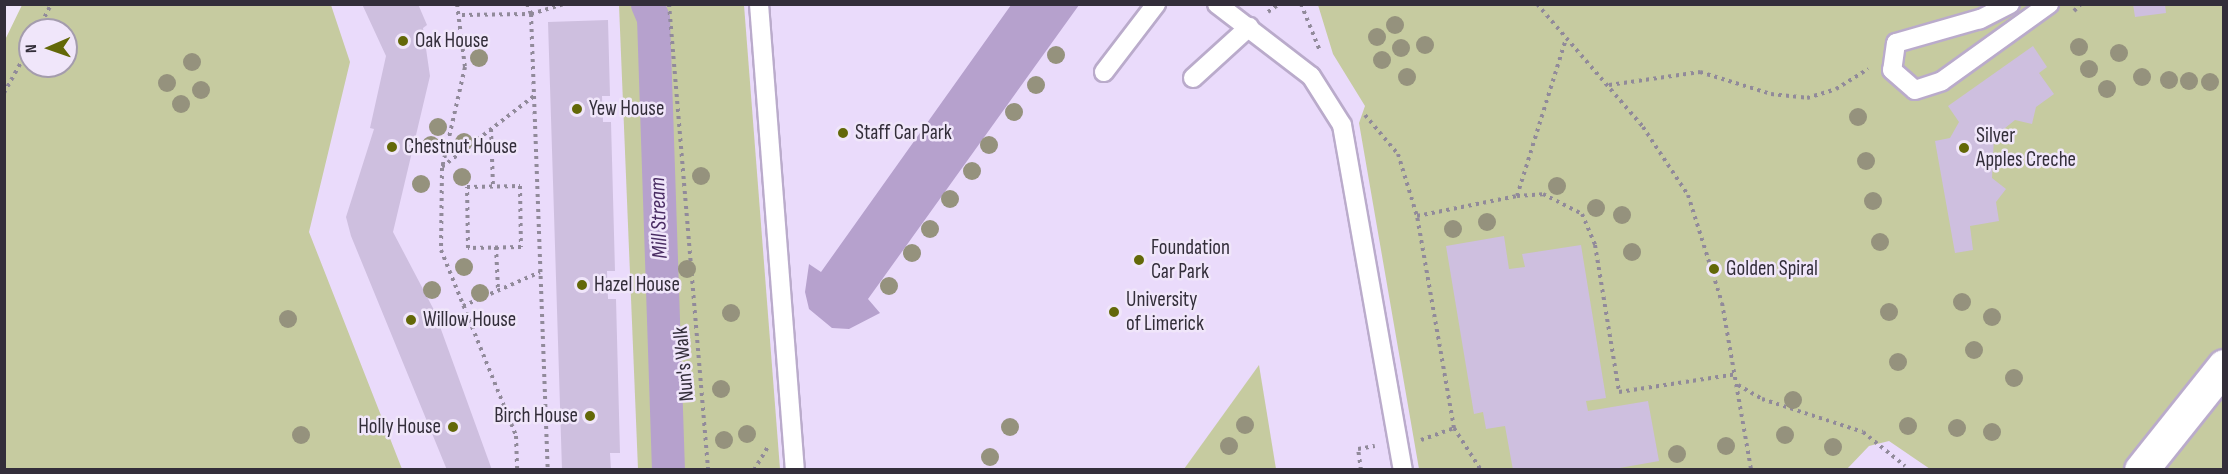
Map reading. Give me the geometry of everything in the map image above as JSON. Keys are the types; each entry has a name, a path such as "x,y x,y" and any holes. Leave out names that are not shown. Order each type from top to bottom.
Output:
{"street":[{"path":"2140,470 2220,379"}],"lane":[{"path":"759,4 795,470"},
{"path":"1104,72 1156,4"},
{"path":"1217,4 1311,76 1342,125 1403,470"},
{"path":"2010,4 1980,19 1896,43 1892,70 1915,90 1942,81 2049,4"},
{"path":"1193,78 1249,27"}],"path":[{"path":"44,18 51,4"},
{"path":"457,4 462,15 465,67 441,168 441,250 516,436 517,470"},
{"path":"526,4 531,14 548,470"},
{"path":"462,15 531,14 564,4"},
{"name":"Nun's Walk","path":"669,4 708,470"},
{"path":"1537,4 1564,42 1608,86 1688,195 1705,236 1736,374 1751,470"},
{"path":"1517,196 1564,42"},
{"path":"1608,86 1700,72 1771,94 1807,98 1836,89 1871,67"},
{"path":"4,93 18,68"},
{"path":"441,168 534,95"},
{"path":"491,129 494,186"},
{"path":"520,186 521,247 496,247 468,248 466,187 520,186"},
{"path":"1481,470 1454,428 1417,216 1517,196 1543,194 1582,214 1595,245 1619,392 1736,374"},
{"path":"496,247 498,291"},
{"path":"464,306 540,272"},
{"path":"1738,385 1771,402 1863,432 1912,470"},
{"path":"1361,470 1358,449 1433,438 1454,428"},
{"path":"1862,470 1905,466"}],"shaded area":[{"name":"University of Limerick","path":"85,5 2223,5 2223,469 5,469 4,154 58,78 78,78 78,27"},
{"path":"1011,5 1079,5 868,299 880,313 849,329 832,328 809,309 805,292 809,264 821,272"}],"green space":[{"path":"22,5 331,5 350,62 309,232 402,469 5,469 4,42"},
{"path":"619,5 744,5 780,469 638,469"},
{"path":"1318,5 2223,5 2223,469 1930,469 1889,441 1869,446 1847,469 1419,469 1359,123 1365,106 1333,54"},
{"path":"1259,365 1276,469 1184,469"}],"building":[{"path":"362,4 418,4 427,25 423,28 430,76 393,232 434,310 492,470 447,470 351,236 346,217 374,129 370,128 386,56"},
{"path":"2133,4 2165,4 2166,13 2135,17"},
{"path":"608,20 610,96 602,96 603,122 611,122 615,271 607,271 608,299 616,299 620,453 610,453 611,470 562,470 548,22"},
{"name":"Silver Apples Creche","path":"2033,46 2047,67 2039,73 2054,94 2036,107 2032,124 2015,120 1994,137 1992,178 2006,189 1996,202 1999,221 1970,226 1973,250 1955,253 1935,141 1950,138 1959,122 1948,106"},
{"path":"1504,236 1509,269 1525,267 1522,254 1581,245 1606,398 1586,401 1588,411 1648,401 1659,461 1608,470 1513,470 1505,426 1486,429 1483,412 1474,414 1446,246"}],"waterway":[{"name":"Mill Stream","path":"647,4 653,18 668,470"}],"place":[{"name":"Oak House","path":"403,41"},
{"name":"Yew House","path":"577,109"},
{"name":"Staff Car Park","path":"843,133"},
{"name":"Chestnut House","path":"392,147"},
{"name":"Silver Apples Creche","path":"1964,148"},
{"name":"Foundation Car Park","path":"1139,260"},
{"name":"Golden Spiral","path":"1714,269"},
{"name":"Hazel House","path":"582,285"},
{"name":"University of Limerick","path":"1114,312"},
{"name":"Willow House","path":"411,320"},
{"name":"Birch House","path":"590,416"},
{"name":"Holly House","path":"453,427"}]}
